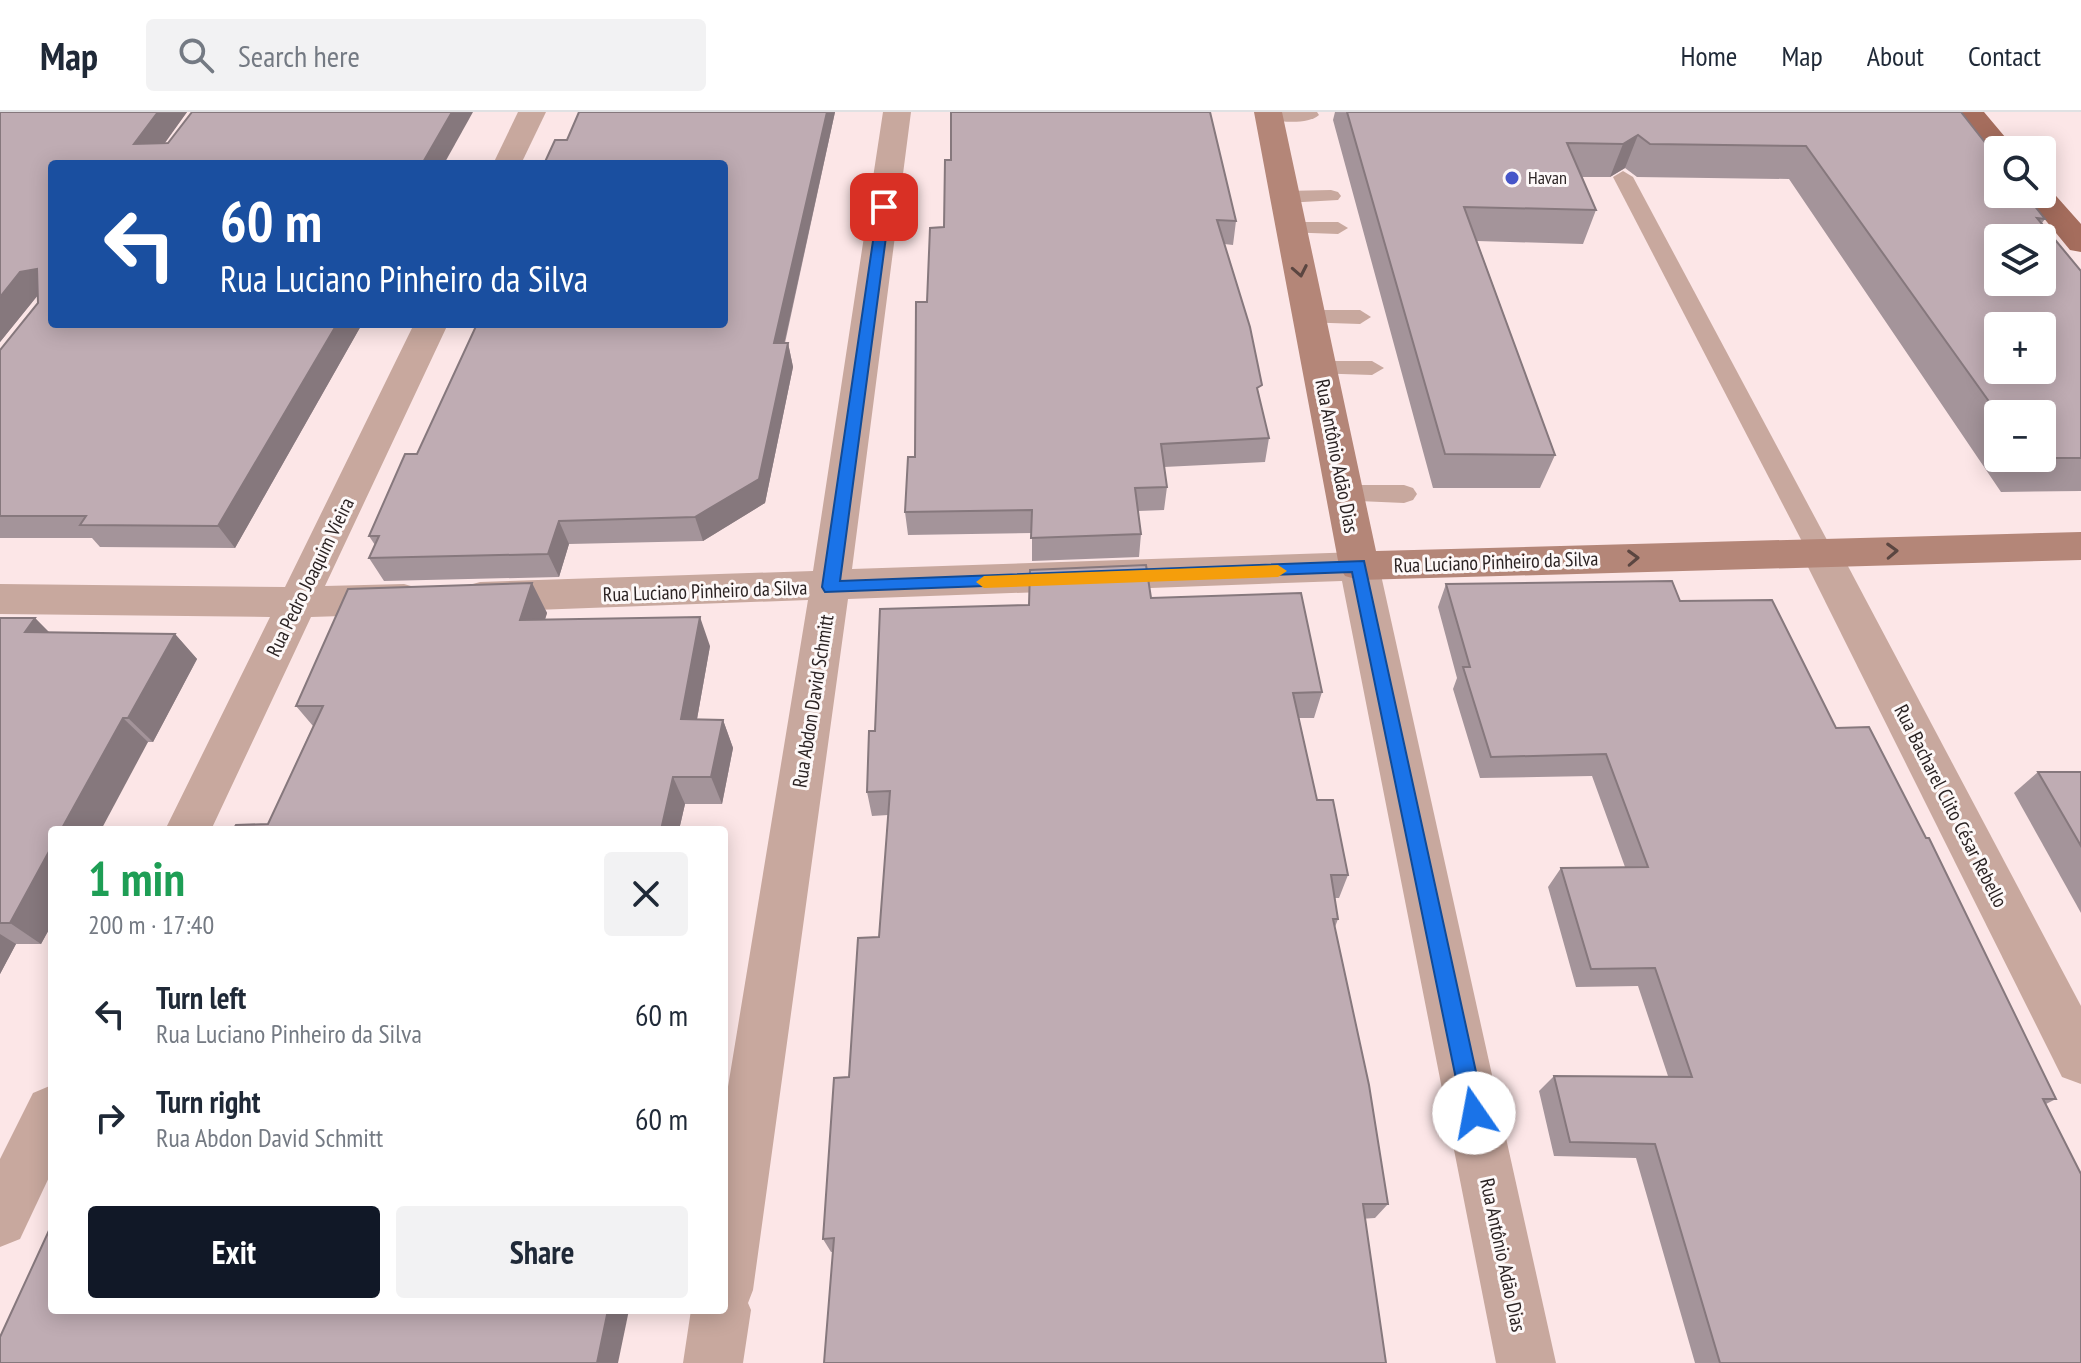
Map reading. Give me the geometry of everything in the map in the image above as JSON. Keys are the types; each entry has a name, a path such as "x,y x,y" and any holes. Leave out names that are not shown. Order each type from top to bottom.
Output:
{"main road":[{"path":"1969,112 1990,136"},
{"name":"Rua Antônio Adão Dias","path":"1269,113 1359,566"},
{"path":"2051,208 2081,243"},
{"name":"Rua Luciano Pinheiro da Silva","path":"1359,566 2081,546"}],"street":[{"path":"509,160 532,112"},
{"name":"Rua Abdon David Schmitt","path":"728,1263 830,587 897,112"},
{"name":"Rua Pedro Joaquim Vieira","path":"190,826 429,328"},
{"name":"Rua Bacharel Clito César Rebello","path":"1821,553 2081,1059"},
{"name":"Rua Luciano Pinheiro da Silva","path":"0,599 298,602 830,587 1359,566"},
{"name":"Rua Antônio Adão Dias","path":"1359,566 1526,1363"},
{"path":"0,1219 48,1120"},
{"path":"713,1363 720,1314"}],"lane":[{"path":"1269,113 1310,115"},
{"path":"1623,177 1821,553"},
{"path":"1288,213 1331,196"},
{"path":"1288,213 1338,228"},
{"path":"1309,317 1360,317"},
{"path":"1319,368 1372,368"},
{"path":"1345,494 1404,494"}],"building":[{"path":"0,112 158,112 134,144 168,143 192,112 452,112 424,160 48,160 48,328 335,328 218,526 80,525 86,516 0,516 0,350 38,303 37,269 20,272 0,297"},
{"path":"579,112 827,112 774,343 788,343 759,479 695,517 559,521 548,554 369,558 379,536 369,536 405,454 417,454 475,328 728,328 728,160 546,160 555,140 567,140"},
{"path":"951,112 1210,112 1236,221 1217,220 1250,327 1262,385 1257,388 1269,438 1161,444 1167,487 1135,488 1141,534 1031,538 1032,510 905,512 908,457 915,457 916,302 927,302 930,228 944,227 945,160 951,160"},
{"path":"1347,112 1961,112 1984,141 1984,208 2036,208 2045,219 2037,218 2042,224 1984,224 1984,296 2056,296 2056,241 2081,271 2081,458 2056,458 2056,400 1988,400 1806,146 1650,144 1638,135 1623,144 1567,143 1596,210 1464,207 1555,455 1445,454"},
{"path":"1146,565 1151,598 1301,593 1322,692 1293,693 1317,800 1333,800 1348,875 1331,875 1338,919 1333,919 1369,1085 1388,1204 1363,1204 1386,1363 824,1363 834,1238 823,1239 834,1078 849,1077 858,938 879,937 890,791 867,792 869,731 875,731 880,609 1029,605 1030,570"},
{"path":"1672,581 1680,601 1772,600 1836,728 1869,727 1926,838 1929,838 2056,1099 2043,1099 2081,1174 2081,1363 1720,1363 1655,1144 1570,1142 1554,1076 1692,1077 1655,968 1591,969 1561,868 1648,867 1606,754 1491,757 1463,667 1470,667 1446,584"},
{"path":"532,583 520,620 700,617 681,719 723,720 711,777 673,777 662,826 235,826 268,824 323,706 296,706 348,589"},
{"path":"0,618 35,618 25,632 175,634 128,718 123,718 63,826 48,826 48,853 10,923 0,923"},
{"path":"2038,772 2081,772 2081,846"},
{"path":"48,1233 48,1314 607,1314 597,1363 0,1363 0,1337"}],"slow traffic":[{"path":"984,582 1278,571"}],"place":[{"name":"Havan","path":"1512,178"}],"route":[{"path":"884,207 830,587 1359,566 1474,1113"}]}
